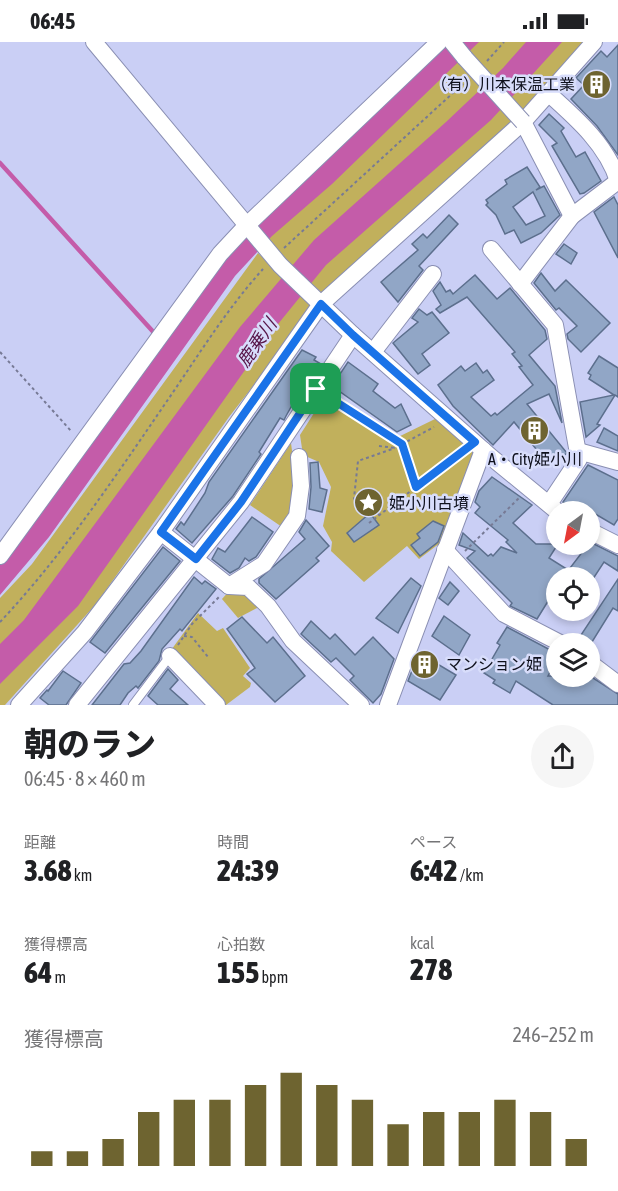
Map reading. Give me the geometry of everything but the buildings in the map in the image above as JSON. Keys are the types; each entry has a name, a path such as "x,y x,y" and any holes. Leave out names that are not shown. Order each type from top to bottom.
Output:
{"street":[{"path":"94,42 277,262 353,335 546,502"},
{"path":"0,556 84,444 220,254 247,225 439,42"},
{"path":"452,42 523,122 572,216"},
{"path":"19,705 85,632 161,532 318,302 523,122 594,42"},
{"path":"520,284 572,216 618,181 616,172 587,128 548,93"},
{"path":"491,249 555,325 579,459 557,501"},
{"path":"373,352 433,274"},
{"path":"77,705 241,502 353,335"},
{"path":"388,705 449,556 479,446"},
{"path":"578,451 618,462"},
{"path":"229,586 264,564 297,516 302,486 299,457"},
{"path":"161,532 229,586 248,587 268,606 293,641 360,705"},
{"path":"600,536 618,545"},
{"path":"449,556 504,614 546,636"},
{"path":"170,656 217,705"},
{"path":"600,670 618,684"}],"lane":[{"path":"133,705 170,656"}],"path":[{"path":"484,64 504,42"},
{"path":"0,622 38,582 167,402 236,298 277,262 467,80"},
{"path":"0,352 84,444"},
{"path":"316,389 402,444 416,487"},
{"path":"379,515 372,505 360,514 354,498 358,461 395,448 450,419"},
{"path":"379,446 395,448"},
{"path":"369,524 416,487 479,446"},
{"path":"449,556 529,488"},
{"path":"170,656 184,636 229,586"},
{"path":"184,636 192,637 208,657"}],"shaded area":[{"path":"451,42 589,42 540,97 323,294 284,259 257,225"},
{"path":"258,253 315,306 229,417 96,604 5,705 0,705 0,598 32,564"},
{"path":"323,399 337,405 392,440 435,419 473,450 472,463 440,543 419,559 407,546 364,582 331,551 332,542 323,526 331,487 319,462 303,455 300,435"},
{"path":"291,443 295,476 294,497 288,517 282,527 250,505"},
{"path":"231,589 247,590 259,607 238,618 222,599"},
{"path":"198,613 217,631 223,628 250,668 243,676 251,683 250,687 226,705 220,705 169,653"}],"water":[{"path":"437,42 479,42 332,184 272,236 235,276 49,537 0,595 0,559 221,256"},
{"name":"鹿乗川","path":"526,42 562,42 491,120 326,265 274,329 78,606 0,684 0,644 24,620 240,327 314,240 446,122 503,68"}],"waterway":[{"path":"0,163 157,336"}],"place":[{"name":"（有）川本保温工業","path":"596,84"},
{"name":"A・City姫小川","path":"535,431"},
{"name":"姫小川古墳","path":"368,503"},
{"name":"マンション姫","path":"425,664"}],"route":[{"path":"321,304 475,442 416,487 402,444 316,389 241,502 196,559 161,532 321,304"}]}
